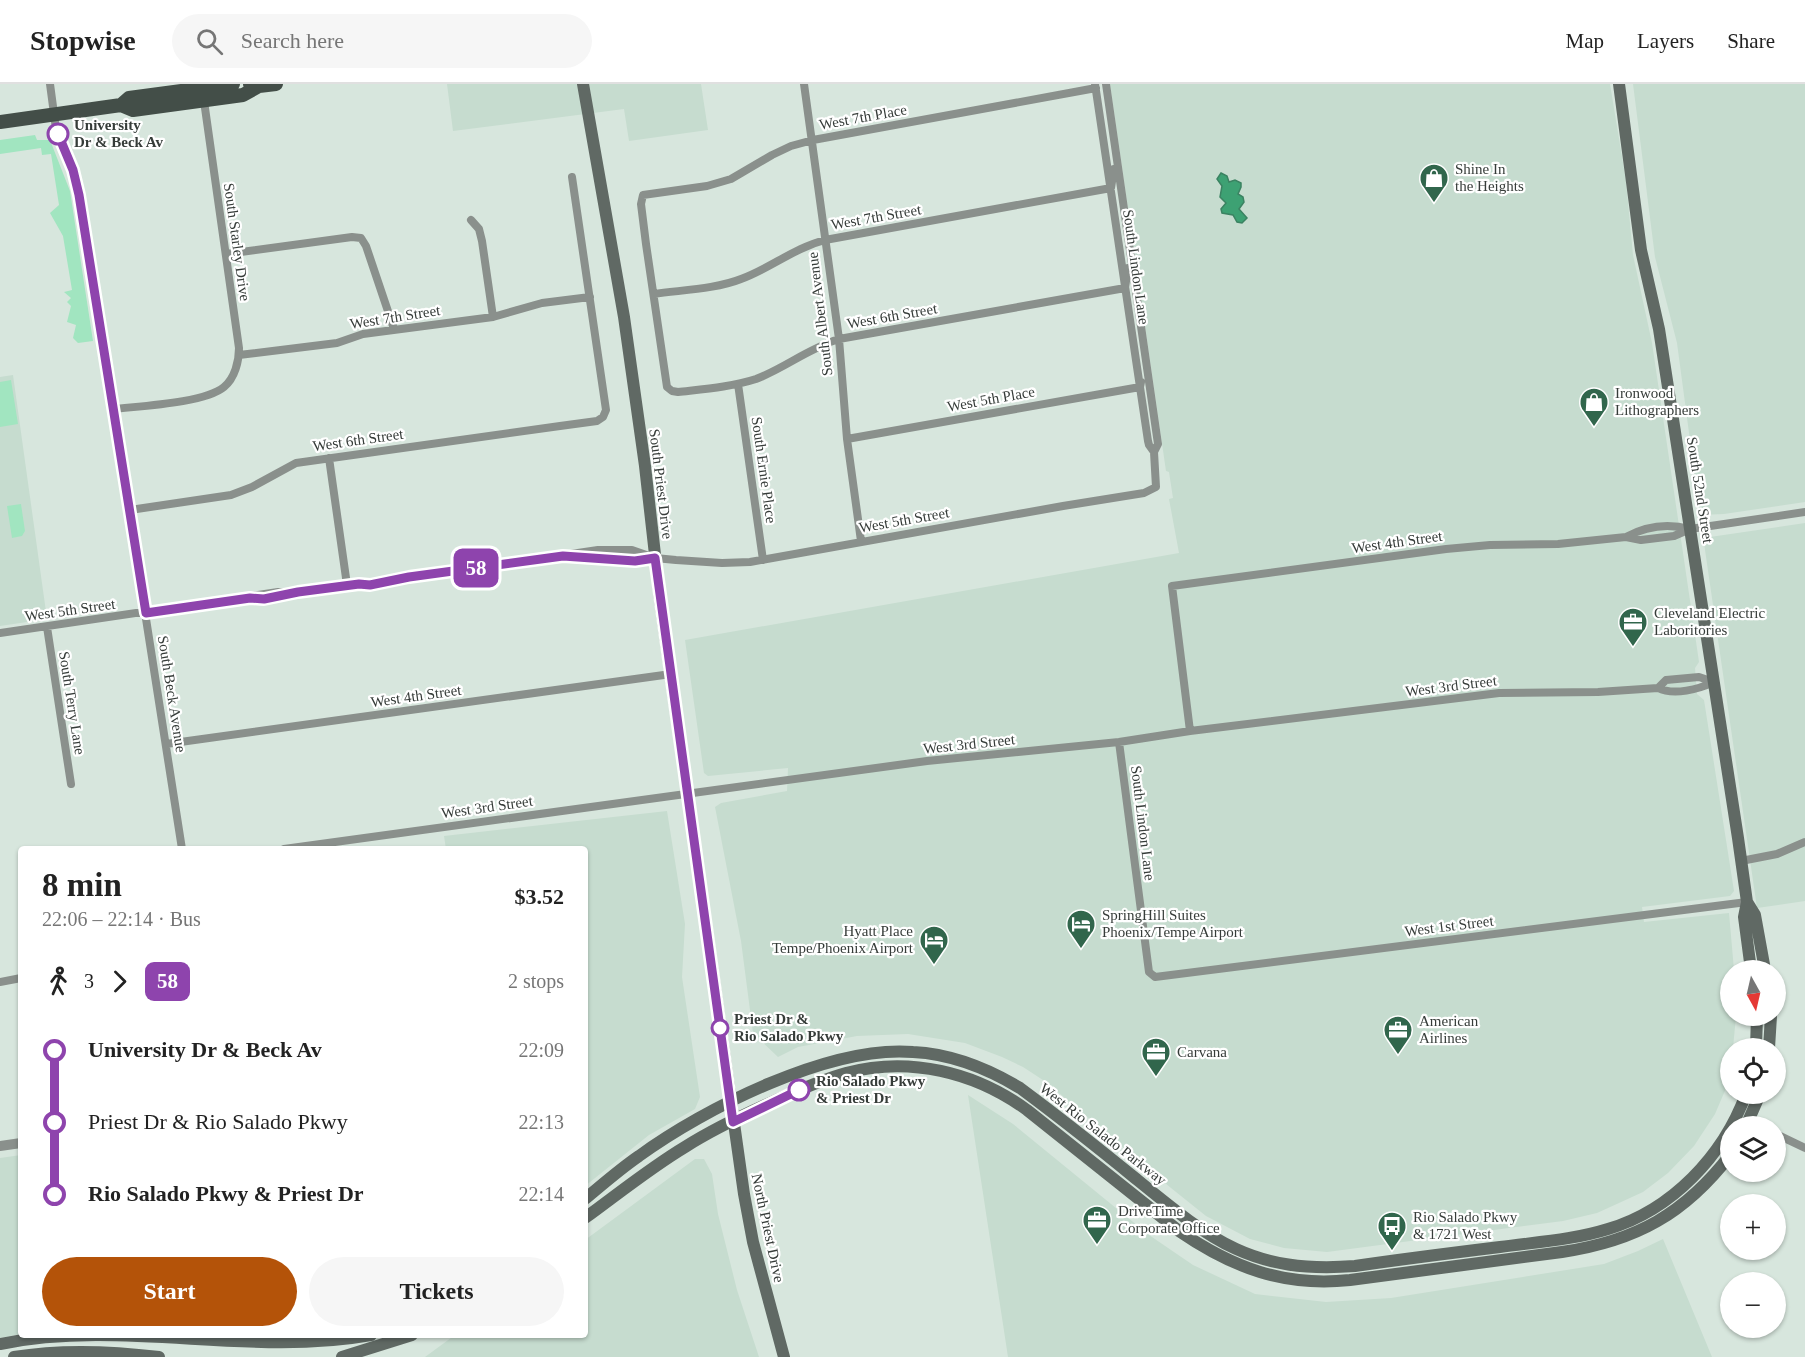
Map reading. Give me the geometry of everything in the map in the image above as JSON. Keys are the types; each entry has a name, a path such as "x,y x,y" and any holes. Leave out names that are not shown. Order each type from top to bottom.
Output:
{"main road":[{"path":"121,105 129,98 233,84"},
{"path":"0,122 121,105 133,110 243,95 254,85 276,84"},
{"name":"South Priest Drive","path":"583,84 624,317 730,1103"},
{"name":"South 52nd Street","path":"1619,84 1641,250 1659,329 1747,902"},
{"path":"1747,902 1743,917 1749,960"},
{"path":"1747,902 1755,915 1763,960"},
{"name":"West Rio Salado Parkway","path":"588,1197 660,1141 730,1103 811,1068 851,1056 877,1053 913,1052 953,1058 1000,1076 1041,1104 1201,1230 1228,1246 1271,1262 1320,1268 1355,1266 1590,1234 1631,1221 1653,1209 1684,1185 1720,1143"},
{"path":"923,1067 935,1062 989,1077 1000,1076"},
{"name":"West Rio Salado Parkway","path":"588,1216 676,1152 733,1122 795,1092 848,1072 885,1067 923,1067 962,1076 1000,1092 1027,1110 1179,1231 1221,1258 1271,1276 1323,1282 1587,1248 1619,1240 1635,1233 1678,1208 1720,1168"},
{"name":"North Priest Drive","path":"730,1103 753,1242 784,1357"},
{"path":"1131,1192 1143,1194 1166,1211 1179,1214"},
{"path":"1221,1258 1228,1246"},
{"path":"0,1344 48,1338"},
{"path":"108,1352 110,1338"},
{"path":"120,1338 277,1351 328,1346 359,1338"},
{"path":"342,1357 402,1338"},
{"path":"14,1357 60,1352 108,1352 159,1357"}],"street":[{"name":"South Beck Avenue","path":"50,84 60,142 73,170 79,195 182,846"},
{"name":"South Albert Avenue","path":"804,84 839,339 847,439 861,541"},
{"name":"South Lindon Lane","path":"1106,84 1158,444 1155,452 1156,487"},
{"name":"West 7th Place","path":"654,294 641,204 643,195 707,186 731,179 772,155 791,146 813,140 1096,86"},
{"name":"South Lindon Lane","path":"1096,86 1149,446 1155,452"},
{"path":"1096,86 1101,94 1107,128 1113,135"},
{"name":"South Starley Drive","path":"114,409 208,395 226,386 234,372 239,355 204,100"},
{"path":"1111,188 1117,160"},
{"path":"572,177 590,297"},
{"name":"West 7th Street","path":"654,294 738,281 807,244 1111,188"},
{"path":"471,220 479,230 482,241 493,317"},
{"path":"226,254 352,237 361,238 366,246 394,329"},
{"path":"1125,288 1131,259"},
{"name":"West 6th Street","path":"654,294 667,387 678,392 738,384 757,379 819,345 839,339 1125,288"},
{"name":"West 7th Street","path":"239,355 337,343 363,334 493,317 542,303 590,297"},
{"name":"West 6th Street","path":"130,510 231,495 263,482 296,463 597,421 603,417 606,410 590,297"},
{"path":"1140,387 1145,355"},
{"name":"South Ernie Place","path":"738,384 763,560"},
{"name":"West 5th Place","path":"847,439 1140,387"},
{"path":"329,458 347,585"},
{"name":"West 5th Street","path":"0,633 250,598 264,599 347,585 370,585 563,556 635,561 655,558 722,563 763,560 1144,493 1156,487"},
{"name":"West 4th Street","path":"1191,731 1172,586 1446,549 1490,545 1570,543 1626,537 1641,540 1674,536 1690,529 1805,512"},
{"name":"South Terry Lane","path":"47,627 71,784"},
{"name":"West 4th Street","path":"166,744 671,674"},
{"name":"West 3rd Street","path":"306,846 927,761 1119,742 1499,693 1598,692 1658,688 1665,692 1702,687 1714,682"},
{"name":"South Lindon Lane","path":"1119,742 1149,972 1155,977"},
{"path":"1741,861 1777,854 1805,842"},
{"name":"West 1st Street","path":"1155,977 1747,902"},
{"path":"0,982 18,979"},
{"path":"1786,1139 1805,1148"},
{"path":"0,1146 18,1143"}],"shaded area":[{"path":"447,84 701,84 708,130 629,141 624,109 453,131"},
{"path":"1110,84 1610,84 1626,181 1633,255 1652,343 1699,662 1695,668 1697,694 1704,700 1734,891 1730,896 1642,907 1644,922 1729,913 1733,960 1720,960 1720,1026 1735,1026 1734,1038 1720,1038 1720,1102 1715,1114 1694,1146 1668,1173 1643,1192 1597,1213 1563,1221 1327,1252 1284,1248 1250,1239 1206,1216 1046,1082 1002,1057 965,1043 908,1034 857,1036 798,1047 778,1057 753,1033 741,941 715,807 721,803 787,791 788,768 708,776 704,773 685,640 1179,553 1169,499 1173,498 1169,472 1166,471"},
{"path":"1633,84 1805,84 1805,502 1724,514 1700,515 1677,343 1655,257"},
{"path":"35,135 37,140 50,140 70,191 93,341 78,343 73,338 76,325 67,322 71,306 67,302 71,298 64,292 72,290 63,236 50,213 59,205 51,154 42,155 41,148 0,154 0,140"},
{"path":"1221,173 1227,176 1229,182 1235,180 1241,183 1238,194 1243,197 1244,202 1239,209 1247,218 1242,223 1237,222 1233,215 1222,213 1221,209 1226,203 1220,197 1222,186 1217,179"},
{"path":"13,375 47,619 0,626 0,377"},
{"path":"11,380 18,424 0,427 0,382"},
{"path":"21,504 25,531 22,536 12,538 7,506"},
{"path":"1805,523 1805,901 1757,908 1704,543 1710,537"},
{"path":"667,811 685,924 682,977 700,1097 695,1109 649,1135 588,1184 588,846 446,846 444,836"},
{"path":"968,1095 1013,1124 1149,1235 1193,1265 1255,1294 1326,1302 1391,1298 1604,1264 1663,1239 1712,1357 1008,1357"},
{"path":"18,1155 18,1335 0,1338 0,1158"},
{"path":"695,1159 704,1159 712,1174 718,1214 737,1290 759,1357 425,1357 451,1338 588,1338 588,1238"}],"bus line":[{"name":"58","path":"58,134 73,170 79,195 146,613 250,598 279,597 291,593 359,584 386,583 409,577 563,556 635,561 655,558 733,1122 799,1090"}],"place":[{"name":"University Dr & Beck Av","path":"58,134"},
{"name":"Shine In the Heights","path":"1434,204"},
{"name":"Ironwood Lithographers","path":"1594,428"},
{"name":"Cleveland Electric Laboritories","path":"1633,648"},
{"name":"SpringHill Suites Phoenix/Tempe Airport","path":"1081,950"},
{"name":"Hyatt Place Tempe/Phoenix Airport","path":"934,966"},
{"name":"Priest Dr & Rio Salado Pkwy","path":"720,1028"},
{"name":"American Airlines","path":"1398,1056"},
{"name":"Carvana","path":"1156,1078"},
{"name":"Rio Salado Pkwy & Priest Dr","path":"799,1090"},
{"name":"DriveTime Corporate Office","path":"1097,1246"},
{"name":"Rio Salado Pkwy & 1721 West","path":"1392,1252"}]}
